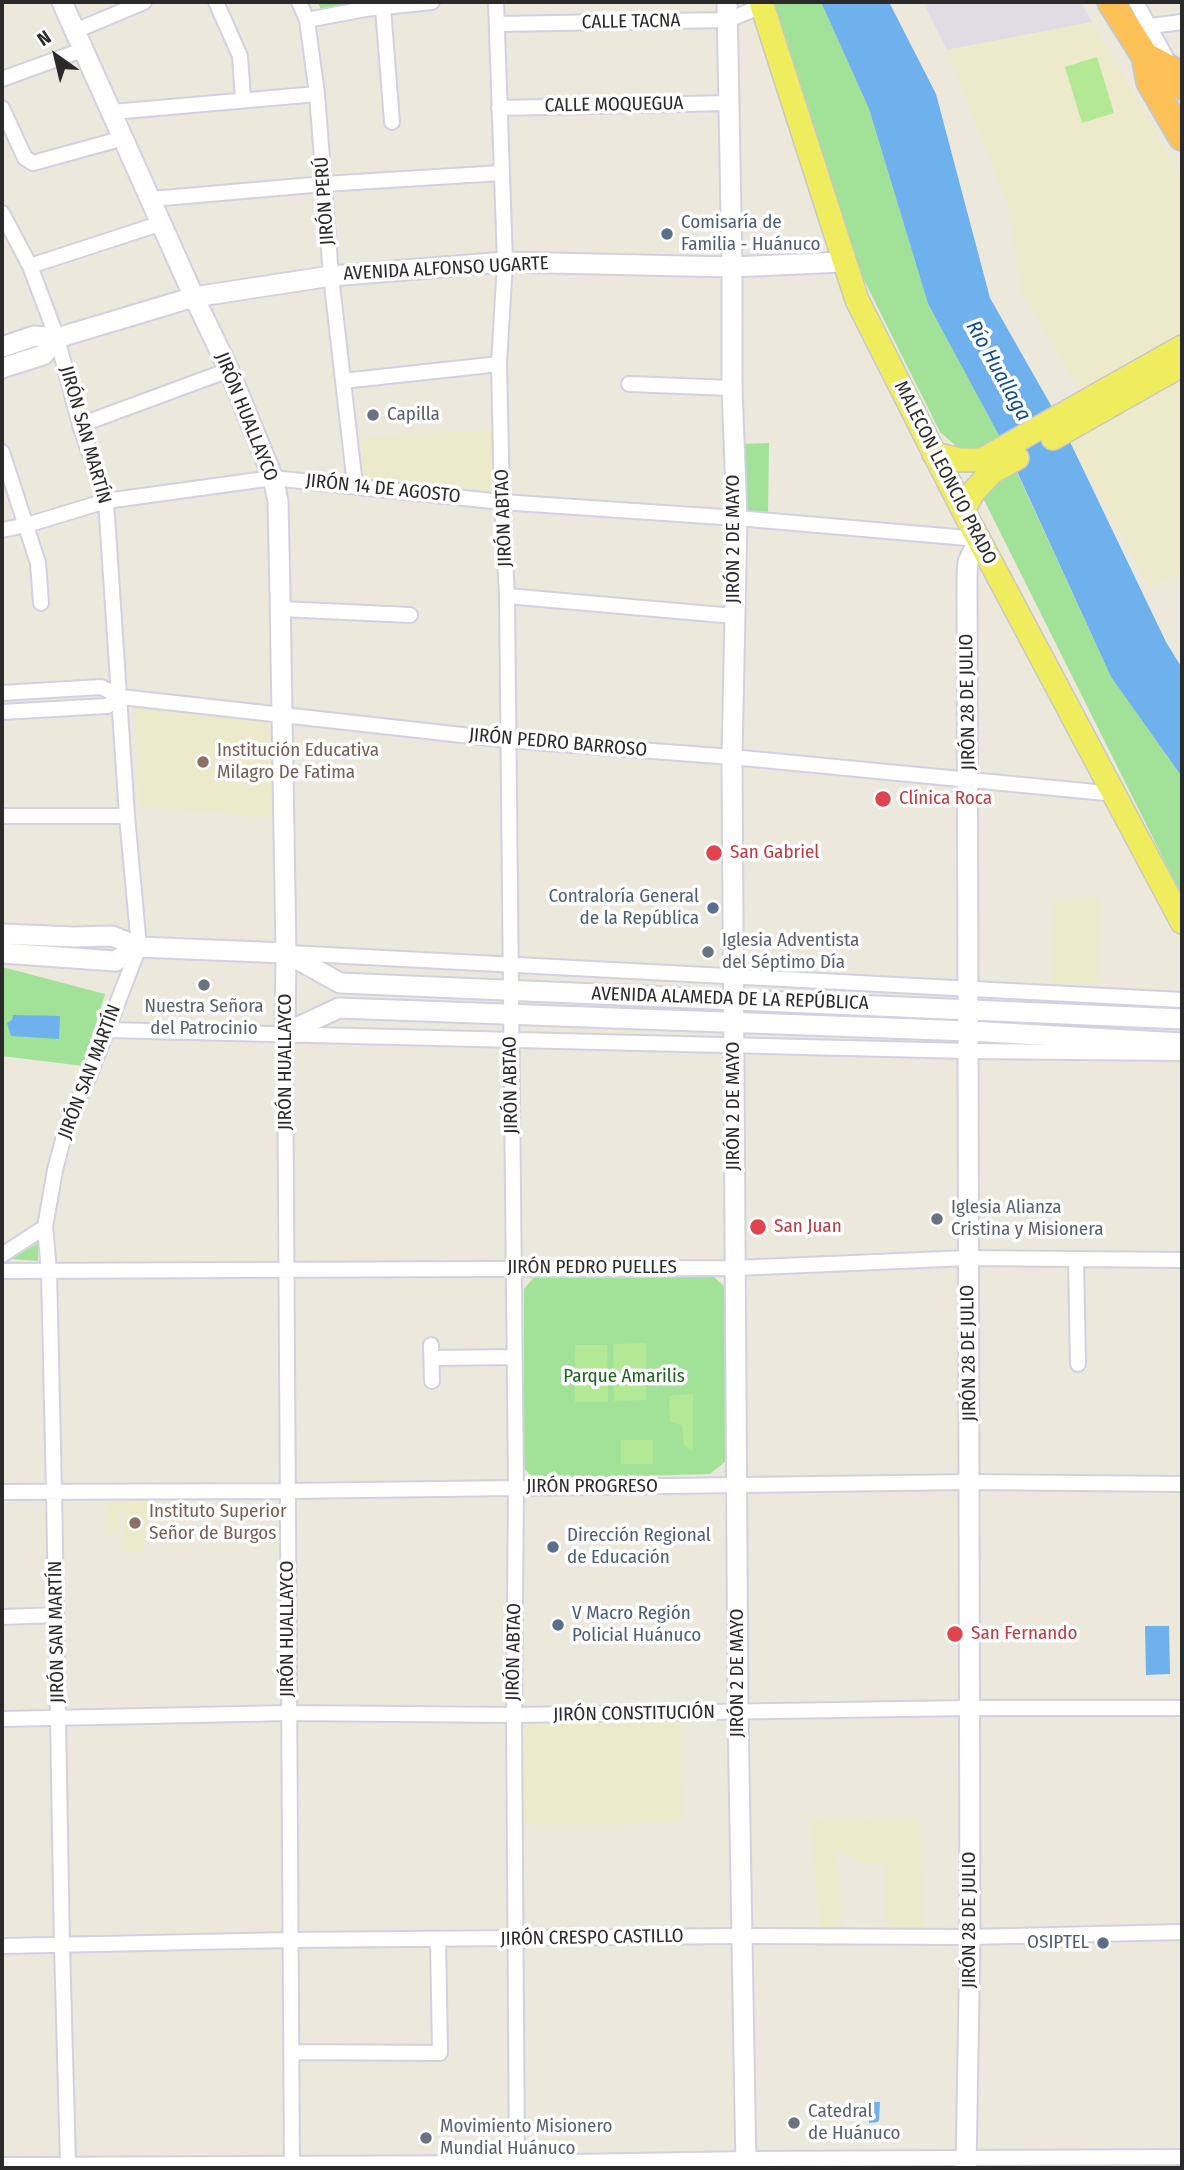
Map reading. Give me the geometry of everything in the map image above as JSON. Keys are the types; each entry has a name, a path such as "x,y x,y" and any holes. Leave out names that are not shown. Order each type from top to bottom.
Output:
{"highway":[{"path":"1111,2 1138,28 1145,56 1172,77 1182,137"}],"main road":[{"name":"MALECON LEONCIO PRADO","path":"761,4 857,300 963,510 1182,922"},
{"path":"1135,383 1182,347"},
{"path":"963,510 987,466 1135,383 1182,363"},
{"path":"934,454 987,466"}],"street":[{"name":"JIRÓN HUALLAYCO","path":"62,2 229,370 273,478 278,501 286,953 292,2166"},
{"path":"75,31 144,2"},
{"path":"216,2 240,56 243,99"},
{"name":"JIRÓN PERÚ","path":"299,2 307,20 317,94 331,276 355,485"},
{"path":"307,20 364,5 383,8 432,2"},
{"name":"JIRÓN ABTAO","path":"496,2 505,262 499,364 507,596 516,1487 514,1715 517,2166"},
{"path":"1136,2 1138,28 1172,77"},
{"name":"CALLE TACNA","path":"497,24 728,11 761,4"},
{"path":"383,8 392,122"},
{"name":"JIRÓN 2 DE MAYO","path":"728,11 732,388 737,518 732,757 737,1712 746,2164"},
{"path":"1138,28 1182,22"},
{"path":"2,79 85,49"},
{"path":"113,112 317,94"},
{"name":"CALLE MOQUEGUA","path":"499,107 729,103"},
{"path":"2,108 25,158 33,163 124,138"},
{"path":"152,199 324,184 501,173"},
{"name":"JIRÓN SAN MARTÍN","path":"2,213 30,266 57,338 80,425 106,501 127,816 139,947 68,1121 55,1170 46,1227 68,2164"},
{"path":"30,266 162,223"},
{"name":"AVENIDA ALFONSO UGARTE","path":"2,346 34,336 57,338 194,297 331,276 505,262 732,267 843,262"},
{"name":"AVENIDA ALFONSO UGARTE","path":"2,368 43,355 57,338"},
{"path":"343,381 499,364"},
{"path":"80,425 229,370"},
{"path":"629,384 732,388"},
{"path":"2,452 38,563 41,603"},
{"name":"JIRÓN 14 DE AGOSTO","path":"2,530 106,501 273,478 502,502 737,518 979,539"},
{"name":"JIRÓN 28 DE JULIO","path":"966,2164 970,1937 967,575 968,562 979,539"},
{"path":"507,596 734,616"},
{"path":"281,609 411,615"},
{"path":"2,693 102,687 121,697"},
{"name":"JIRÓN PEDRO BARROSO","path":"2,712 107,706 121,697 507,740 732,757 1116,794"},
{"path":"2,816 127,816"},
{"path":"2,934 112,936 139,947"},
{"path":"2,953 115,961 139,947"},
{"name":"AVENIDA ALAMEDA DE LA REPÚBLICA","path":"139,947 1182,1000"},
{"name":"AVENIDA ALAMEDA DE LA REPÚBLICA","path":"286,953 340,983 1182,1019"},
{"name":"AVENIDA ALAMEDA DE LA REPÚBLICA","path":"285,1033 339,1008 734,1022 969,1041 1182,1053"},
{"name":"AVENIDA ALAMEDA DE LA REPÚBLICA","path":"107,1030 734,1044 969,1041 1182,1043"},
{"path":"2,1255 46,1227"},
{"name":"JIRÓN PEDRO PUELLES","path":"2,1271 736,1268 968,1258 1182,1260"},
{"path":"1076,1259 1078,1364"},
{"path":"432,1381 432,1351 514,1357"},
{"name":"JIRÓN PROGRESO","path":"2,1492 970,1482 1182,1484"},
{"path":"2,1617 56,1615"},
{"name":"JIRÓN CONSTITUCIÓN","path":"2,1719 289,1713 514,1715 969,1708 1182,1708"},
{"name":"JIRÓN CRESPO CASTILLO","path":"2,1946 292,1940 970,1937 1182,1932"},
{"path":"291,2052 440,2053 438,1939"},
{"path":"2,2165 966,2164 1182,2157"}],"shaded area":[{"path":"923,2 1081,2 1092,22 947,50"},
{"path":"1092,22 1182,179 1182,331 1081,392 1022,293 1007,202 947,50"},
{"path":"1182,373 1182,571 1149,589 1070,442"},
{"path":"498,429 498,488 491,496 368,480 363,475 362,437"},
{"name":"Institución Educativa Milagro De Fatima","path":"135,704 268,718 273,818 139,806"},
{"path":"1101,897 1097,984 1052,983 1053,899"},
{"name":"Instituto Superior Señor de Burgos","path":"109,1494 150,1494 143,1552 121,1551 125,1511 119,1512 118,1534 104,1534"},
{"path":"681,1719 682,1822 524,1824 523,1728 530,1721"},
{"path":"918,1818 923,1927 886,1927 885,1864 865,1864 837,1851 842,1928 821,1930 810,1819"}],"green space":[{"path":"317,2 356,2 357,7 321,9"},
{"path":"771,2 821,2 869,109 928,304 1000,437 965,454 940,432 852,256"},
{"path":"1097,57 1114,113 1082,123 1065,67"},
{"path":"769,443 768,512 748,511 742,503 742,444"},
{"path":"1014,466 1111,677 1182,777 1182,896 983,498 992,480"},
{"path":"2,967 105,994 83,1066 2,1056"},
{"path":"38,1243 38,1261 11,1259"},
{"name":"Parque Amarilis","path":"714,1277 725,1287 726,1461 710,1474 534,1479 524,1468 524,1289 533,1278"},
{"path":"646,1343 646,1400 614,1401 613,1344"},
{"path":"575,1345 607,1345 608,1402 575,1402"},
{"path":"693,1394 693,1452 684,1445 682,1425 670,1422 669,1396"},
{"path":"621,1440 653,1440 653,1464 621,1464"}],"water":[{"name":"Río Huallaga","path":"821,2 889,2 936,94 990,298 1061,423 1166,642 1182,668 1182,777 1111,677 1009,454 928,304 869,109"},
{"path":"13,1015 60,1016 59,1039 11,1036 7,1023 12,1020"},
{"path":"1145,1626 1169,1626 1170,1674 1146,1675"},
{"path":"874,2102 880,2102 879,2119 878,2122 869,2123 869,2107"}],"place":[{"name":"Comisaría de Familia - Huánuco","path":"667,234"},
{"name":"Capilla","path":"373,415"},
{"name":"Institución Educativa Milagro De Fatima","path":"203,762"},
{"name":"Clínica Roca","path":"883,799"},
{"name":"San Gabriel","path":"714,853"},
{"name":"Contraloría General de la República","path":"713,908"},
{"name":"Iglesia Adventista del Séptimo Día","path":"708,952"},
{"name":"Nuestra Señora del Patrocinio","path":"204,985"},
{"name":"Iglesia Alianza Cristina y Misionera","path":"937,1219"},
{"name":"San Juan","path":"758,1227"},
{"name":"Instituto Superior Señor de Burgos","path":"135,1523"},
{"name":"Dirección Regional de Educación","path":"553,1547"},
{"name":"V Macro Región Policial Huánuco","path":"558,1625"},
{"name":"San Fernando","path":"955,1634"},
{"name":"OSIPTEL","path":"1103,1943"},
{"name":"Catedral de Huánuco","path":"794,2123"},
{"name":"Movimiento Misionero Mundial Huánuco","path":"426,2138"}]}
